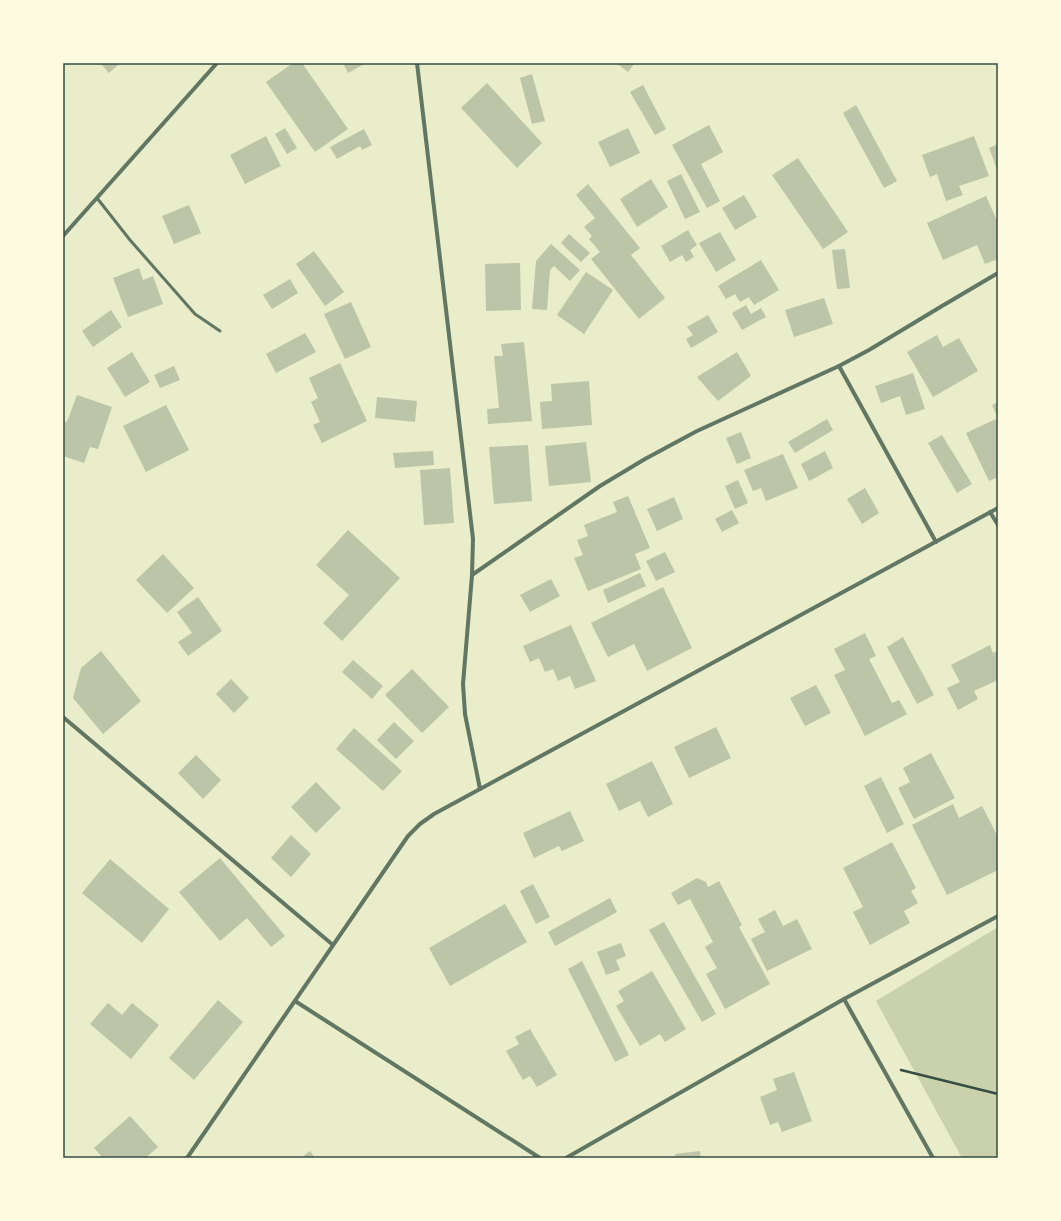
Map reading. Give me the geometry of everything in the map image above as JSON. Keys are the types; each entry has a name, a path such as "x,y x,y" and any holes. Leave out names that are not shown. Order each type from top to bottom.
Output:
{"street":[{"path":"63,236 217,63"},
{"path":"417,63 473,538 472,575 463,684 465,714 480,789"},
{"path":"472,575 600,486 645,459 697,431 839,366 870,350 998,273"},
{"path":"839,366 936,542"},
{"path":"188,1158 408,836 420,824 434,814 998,508"},
{"path":"990,512 998,525"},
{"path":"63,717 333,945"},
{"path":"566,1158 844,999 998,916"},
{"path":"844,999 933,1158"},
{"path":"295,1001 540,1158"}],"lane":[{"path":"97,198 130,240 195,314 220,331"}],"path":[{"path":"881,1065 998,1094"}],"green space":[{"path":"998,927 998,1158 962,1158 876,1001"}],"building":[{"path":"100,63 120,63 109,73"},
{"path":"293,63 302,63 348,129 315,152 266,82"},
{"path":"343,63 366,63 348,73"},
{"path":"616,63 635,63 628,72"},
{"path":"532,74 545,121 532,124 520,78"},
{"path":"487,83 542,143 517,168 461,108"},
{"path":"643,85 666,129 655,135 630,92"},
{"path":"856,105 897,181 884,188 843,113"},
{"path":"709,125 723,152 701,164 720,201 707,208 672,145"},
{"path":"285,128 297,148 287,154 275,134"},
{"path":"628,128 640,153 610,167 598,142"},
{"path":"364,129 372,145 362,150 360,146 337,159 330,147"},
{"path":"266,136 281,166 245,184 230,155"},
{"path":"974,136 989,176 959,186 963,195 946,201 937,174 930,177 922,155"},
{"path":"998,144 998,172 989,148"},
{"path":"798,158 848,232 823,249 772,175"},
{"path":"681,174 700,212 685,219 667,181"},
{"path":"651,179 668,207 637,227 620,199"},
{"path":"588,184 640,248 631,255 665,298 639,319 591,259 600,252 589,239 592,236 584,227 595,218 576,195"},
{"path":"744,195 757,217 735,230 722,208"},
{"path":"986,196 998,223 998,259 985,264 977,245 943,260 927,223"},
{"path":"189,205 201,233 174,244 162,216"},
{"path":"688,230 697,245 690,250 694,257 686,262 682,255 670,262 661,246"},
{"path":"720,232 736,260 716,272 699,243"},
{"path":"569,234 590,253 581,262 561,243"},
{"path":"551,244 580,270 570,281 554,266 550,270 547,310 532,309 536,261"},
{"path":"845,249 850,288 837,289 832,250"},
{"path":"314,251 344,292 325,306 296,264"},
{"path":"761,260 779,290 754,305 749,297 740,302 735,294 726,299 718,286"},
{"path":"520,263 521,310 486,311 485,264"},
{"path":"139,268 143,280 153,276 163,304 128,317 113,278"},
{"path":"586,272 613,290 584,334 557,315"},
{"path":"290,279 298,293 272,309 263,295"},
{"path":"824,298 833,324 794,337 785,310"},
{"path":"351,302 371,347 345,359 324,314"},
{"path":"746,305 751,314 761,308 766,317 742,330 732,313"},
{"path":"111,310 122,327 93,347 82,331"},
{"path":"708,315 718,332 691,348 686,339 693,335 687,327"},
{"path":"305,333 316,352 276,373 266,354"},
{"path":"937,335 943,347 959,338 978,371 933,397 907,352"},
{"path":"524,342 532,421 488,424 487,409 499,408 494,356 503,356 501,344"},
{"path":"132,352 150,382 125,397 107,368"},
{"path":"737,352 751,376 718,401 697,377"},
{"path":"340,363 367,421 322,443 313,425 320,422 311,402 318,398 309,378"},
{"path":"174,366 180,380 160,388 154,375"},
{"path":"913,373 925,409 906,415 900,396 881,403 875,386"},
{"path":"589,381 592,425 542,429 540,402 552,401 551,384"},
{"path":"77,395 112,407 98,449 90,447 84,463 63,456 63,421 67,422"},
{"path":"377,397 417,401 415,422 375,418"},
{"path":"998,402 998,418 992,405"},
{"path":"166,405 189,450 146,472 123,426"},
{"path":"998,418 998,477 989,481 966,433"},
{"path":"827,419 833,430 795,453 788,442"},
{"path":"741,432 751,458 737,464 726,438"},
{"path":"942,435 972,484 957,493 928,443"},
{"path":"586,442 591,482 549,486 545,446"},
{"path":"528,445 532,501 494,504 489,447"},
{"path":"433,451 434,465 395,468 393,453"},
{"path":"825,451 833,468 809,481 801,464"},
{"path":"783,454 798,488 766,501 761,488 753,491 744,470"},
{"path":"450,468 454,523 424,525 420,470"},
{"path":"738,480 748,503 735,509 725,486"},
{"path":"865,488 879,513 862,524 847,499"},
{"path":"628,496 650,548 635,554 641,569 588,591 574,558 583,555 577,540 588,536 584,525 617,512 613,502"},
{"path":"674,497 683,519 657,531 647,509"},
{"path":"732,510 739,523 722,532 715,519"},
{"path":"348,530 400,578 342,641 323,623 349,595 316,565"},
{"path":"665,552 675,572 656,581 646,561"},
{"path":"163,554 194,588 167,613 136,580"},
{"path":"640,573 646,586 608,603 603,590"},
{"path":"551,579 560,596 530,612 520,595"},
{"path":"663,587 692,648 647,671 634,644 608,657 591,623"},
{"path":"198,597 222,631 188,656 178,642 192,633 177,612"},
{"path":"571,625 596,681 575,689 570,676 558,681 553,669 545,672 539,658 530,662 523,646"},
{"path":"865,633 876,656 869,659 892,703 899,700 907,714 865,736 834,675 845,670 834,649"},
{"path":"903,637 934,695 917,704 887,647"},
{"path":"990,645 993,653 998,651 998,680 974,691 978,699 958,710 947,688 960,682 951,665"},
{"path":"101,651 141,701 103,734 73,698 81,668"},
{"path":"353,660 383,686 372,699 342,672"},
{"path":"412,669 449,707 422,733 385,695"},
{"path":"231,679 249,698 234,713 216,694"},
{"path":"816,685 831,713 805,726 790,698"},
{"path":"394,722 414,741 396,759 377,740"},
{"path":"716,727 731,758 689,778 674,747"},
{"path":"354,728 402,771 383,791 336,749"},
{"path":"931,753 955,798 914,819 898,788 910,782 903,768"},
{"path":"196,755 221,780 203,799 178,773"},
{"path":"652,761 673,804 648,817 640,801 619,811 606,784"},
{"path":"881,777 904,824 887,833 864,786"},
{"path":"316,782 341,808 316,833 291,807"},
{"path":"953,804 959,818 982,806 998,837 998,870 947,895 912,825"},
{"path":"570,811 584,841 562,851 559,846 534,858 523,833"},
{"path":"291,835 311,854 291,877 271,858"},
{"path":"892,842 916,888 911,891 918,903 904,911 910,923 870,945 853,912 863,907 843,868"},
{"path":"220,858 285,936 271,947 247,918 220,941 179,892"},
{"path":"110,859 169,909 142,943 82,893"},
{"path":"697,878 706,882 708,887 719,881 742,925 739,927 770,984 725,1009 706,974 717,968 705,947 713,942 690,899 678,905 671,893"},
{"path":"533,884 550,917 536,924 520,891"},
{"path":"610,898 617,912 555,946 548,932"},
{"path":"505,904 527,942 450,986 429,948"},
{"path":"775,910 783,926 797,919 812,949 767,971 751,939 765,932 758,919"},
{"path":"664,922 716,1014 702,1022 649,930"},
{"path":"621,943 626,956 616,960 620,970 606,975 597,952"},
{"path":"582,961 629,1055 615,1062 568,969"},
{"path":"652,971 686,1029 665,1042 660,1034 640,1046 616,1006 624,1001 618,991"},
{"path":"218,1000 243,1022 194,1080 169,1058"},
{"path":"108,1003 122,1015 132,1003 159,1025 131,1059 90,1024"},
{"path":"530,1029 557,1075 537,1087 530,1076 523,1080 506,1051 519,1044 515,1037"},
{"path":"794,1072 812,1121 782,1132 778,1122 770,1125 760,1097 777,1090 773,1079"},
{"path":"130,1116 158,1147 145,1158 103,1158 94,1148"},
{"path":"310,1151 315,1158 301,1158"},
{"path":"700,1151 701,1158 676,1158 675,1154"}]}
